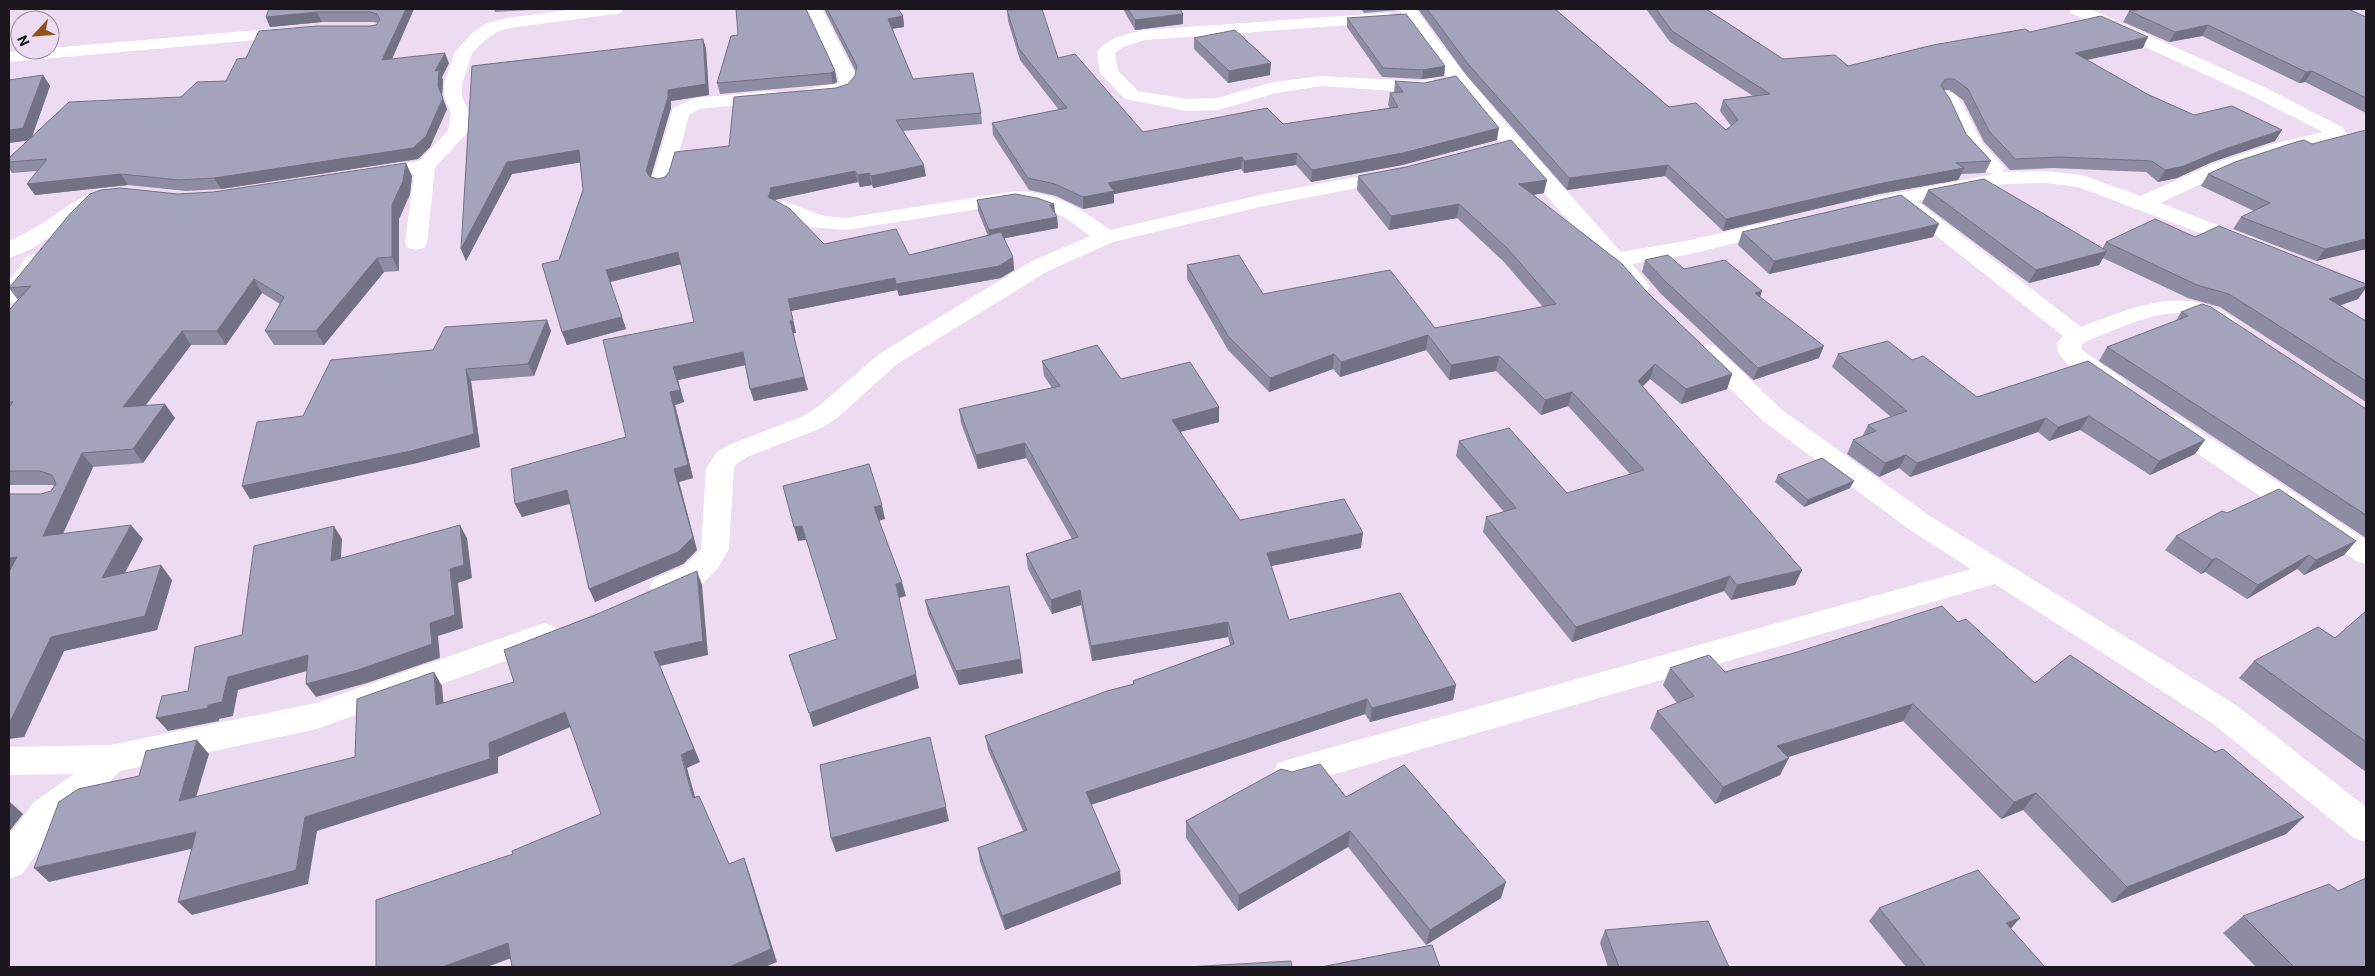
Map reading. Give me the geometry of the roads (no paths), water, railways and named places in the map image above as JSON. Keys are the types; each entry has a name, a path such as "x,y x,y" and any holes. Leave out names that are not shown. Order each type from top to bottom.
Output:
{"street":[{"path":"357,177 425,166 458,132 460,113 452,96 453,84 464,52 478,37 491,28 506,23 615,9"},
{"path":"661,183 680,112 695,104 838,91 848,86 848,78 814,9"},
{"path":"2077,9 2258,91 2335,131 2338,135 2283,147 2220,168 2143,203"},
{"path":"1458,80 1422,87 1321,81 1274,88 1218,104 1187,105 1132,95 1109,73 1106,52 1118,43 1144,35 1409,12 1458,80 1504,146 1616,260 1659,307"},
{"path":"9,57 312,30"},
{"path":"1947,96 1956,108 1973,145 2004,178"},
{"path":"416,243 425,166"},
{"path":"641,597 694,574 708,561 715,549 720,468 726,458 740,450 813,422 828,412 888,358 1040,266 1106,237 1264,200 1414,171"},
{"path":"1850,209 2004,178 2046,176 2082,181 2268,251"},
{"path":"9,250 48,229 75,207 88,200 105,195 128,193"},
{"path":"783,208 820,222 846,224 1016,197 1038,197 1059,204 1106,237"},
{"path":"1900,199 2078,336"},
{"path":"9,296 26,272 88,200"},
{"path":"1616,260 1686,248 1792,223"},
{"path":"2244,336 2211,314 2187,307 2164,308 2078,336 2069,343 2070,352 2083,364 2366,554"},
{"path":"1688,334 1772,415 1920,523 2224,714 2366,827"},
{"path":"1290,773 2000,572"},
{"path":"9,761 110,759 318,716 568,627"},
{"path":"9,863 46,813 79,791 110,759"}]}
